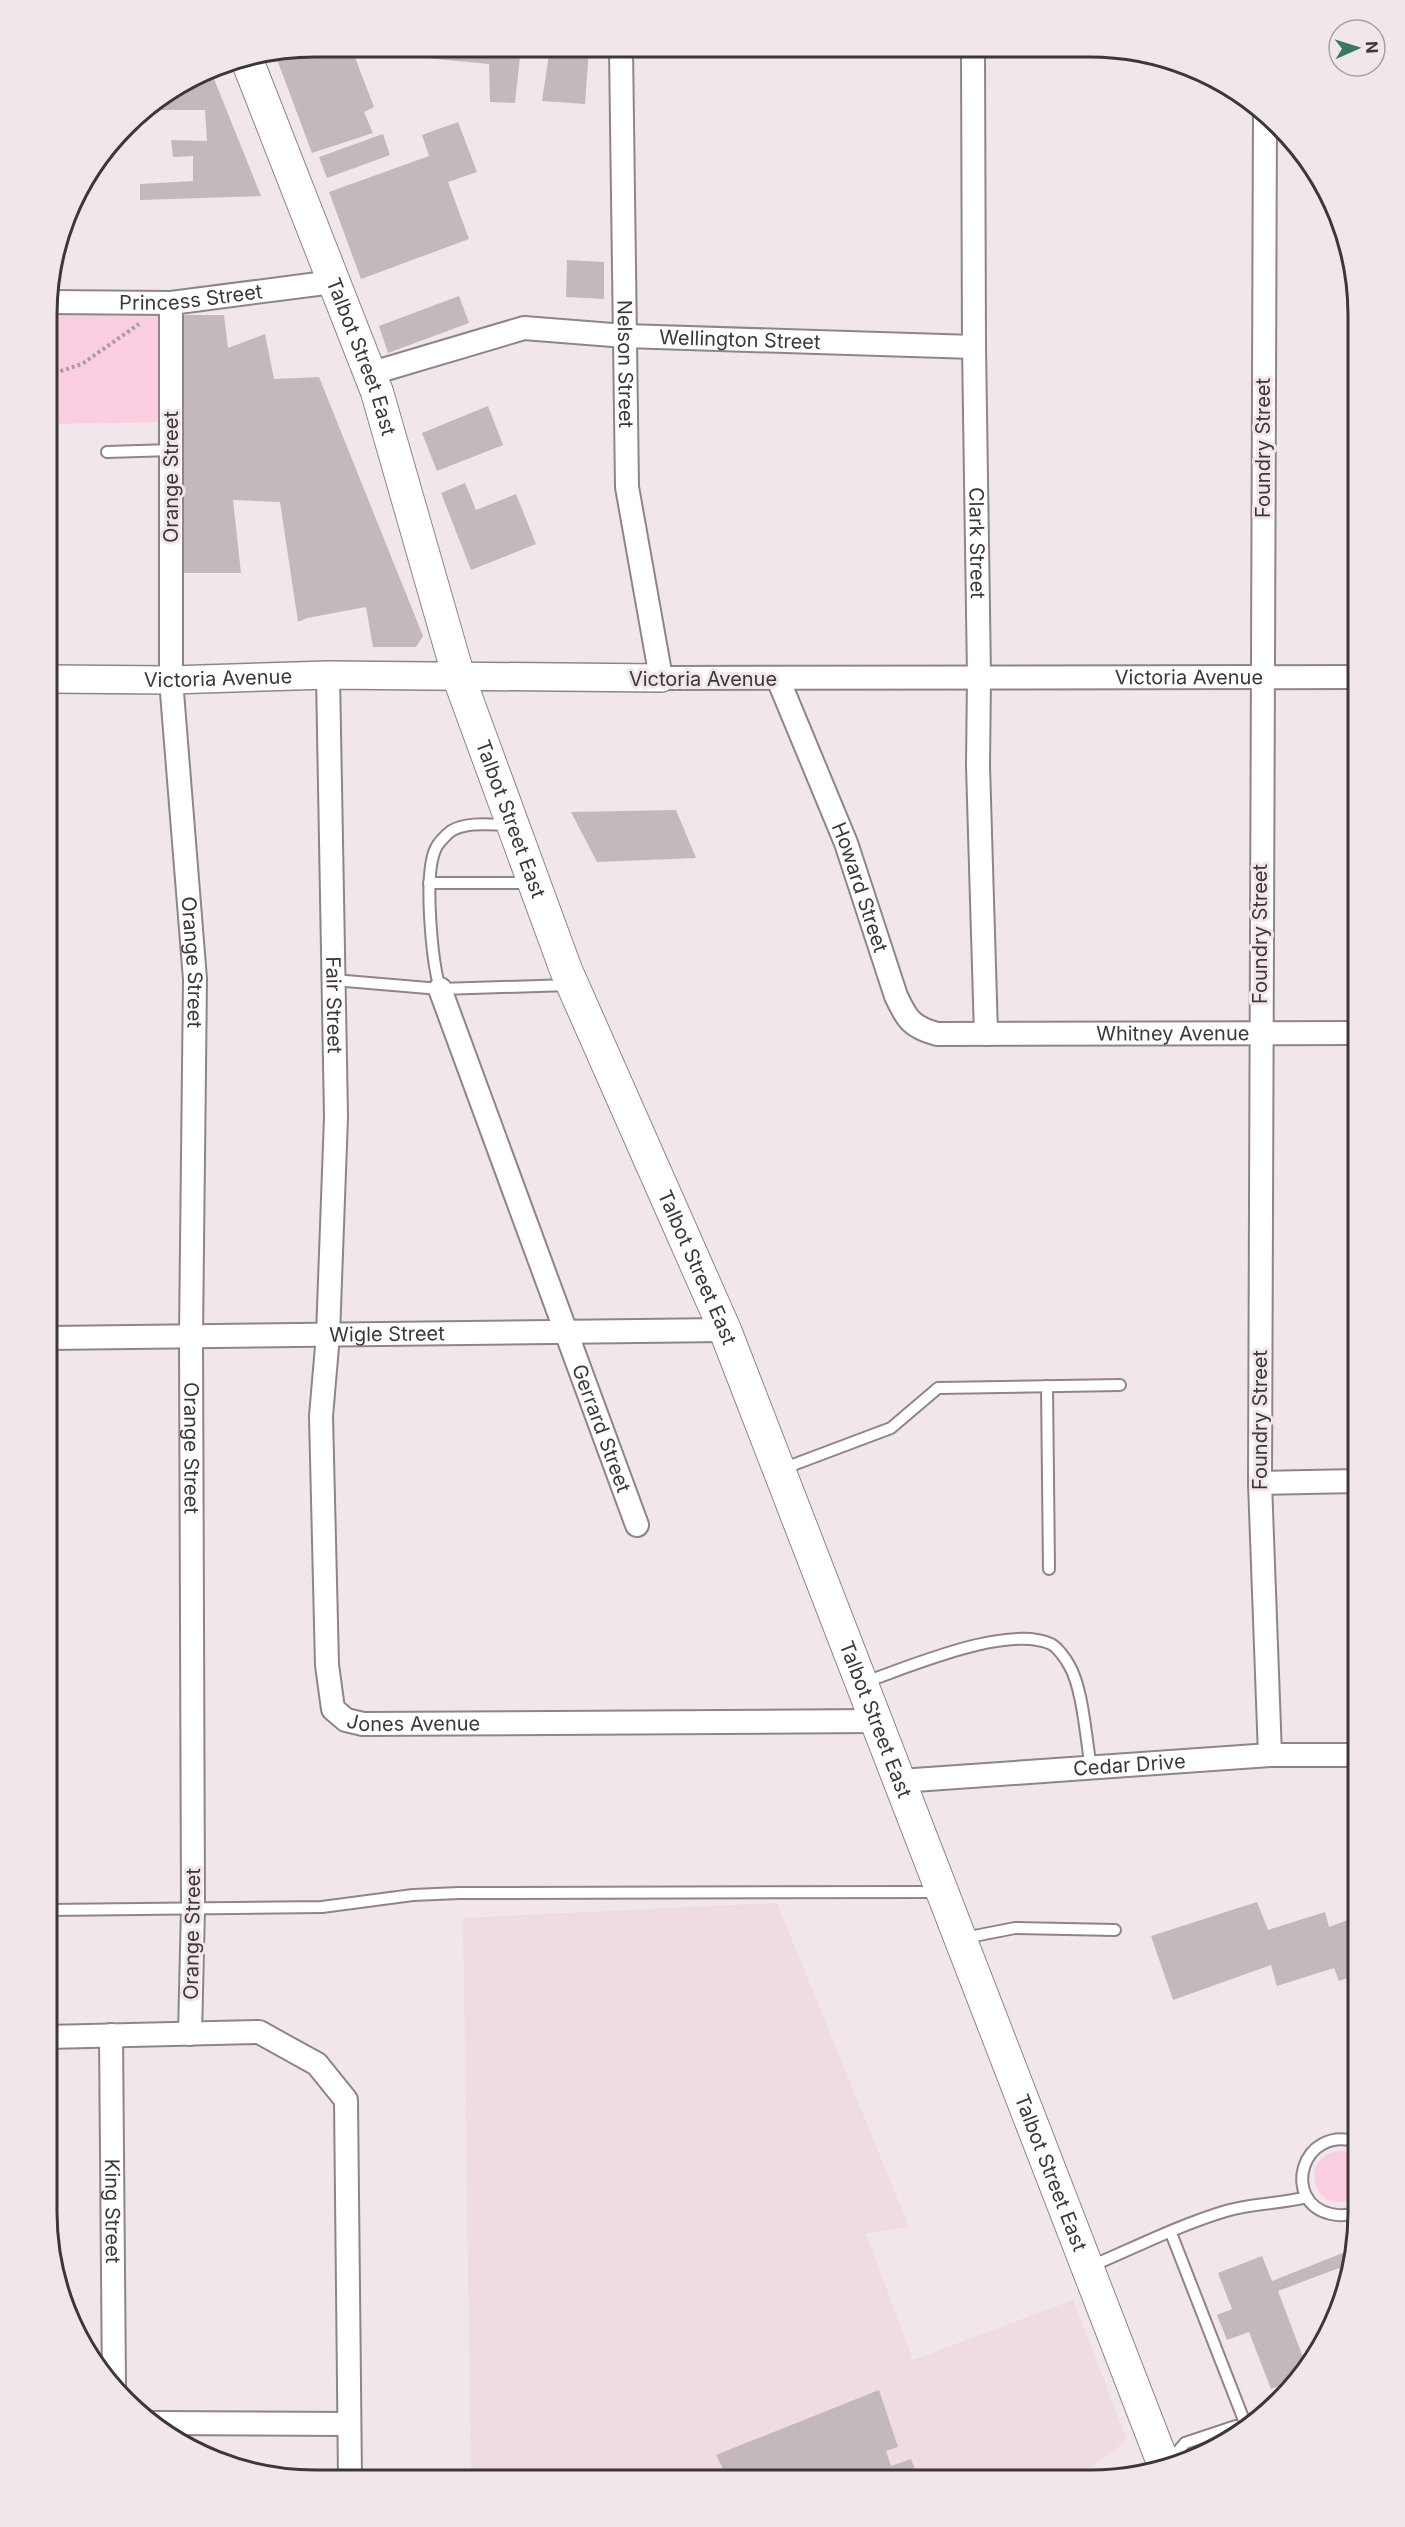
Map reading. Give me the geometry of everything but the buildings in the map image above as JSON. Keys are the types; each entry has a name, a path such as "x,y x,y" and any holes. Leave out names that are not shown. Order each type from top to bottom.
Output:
{"main road":[{"name":"Talbot Street East","path":"249,66 377,392 459,678 534,883 573,985 725,1330 1162,2460"}],"street":[{"name":"Nelson Street","path":"621,57 627,487 661,678"},
{"name":"Clark Street","path":"973,57 978,766 986,1034"},
{"name":"Foundry Street","path":"1266,127 1261,677 1260,1483 1270,1755"},
{"name":"Princess Street","path":"58,302 171,303 333,282"},
{"name":"Orange Street","path":"171,303 171,680 195,979 191,1336 193,1908 190,2034"},
{"name":"Wellington Street","path":"369,374 524,328 625,336 974,347"},
{"name":"Victoria Avenue","path":"57,680 171,680 328,675 778,680 979,676 1348,677"},
{"name":"Fair Street","path":"328,675 336,1117 328,1335"},
{"name":"Howard Street","path":"778,680 846,843 890,980 905,1017 918,1029 937,1034 986,1034"},
{"name":"Gerrard Street","path":"440,989 568,1331 637,1525"},
{"name":"Whitney Avenue","path":"986,1034 1348,1033"},
{"name":"Wigle Street","path":"57,1338 725,1330"},
{"name":"Jones Avenue","path":"328,1335 321,1416 327,1665 333,1709 346,1720 363,1724 875,1721"},
{"path":"1260,1483 1348,1481"},
{"name":"Cedar Drive","path":"900,1781 1270,1755 1348,1755"},
{"path":"57,2037 259,2032 317,2064 346,2100 350,2470"},
{"name":"King Street","path":"111,2035 114,2374"},
{"path":"167,2423 349,2424"}],"lane":[{"path":"108,452 171,450"},
{"path":"440,989 433,964 429,883 435,848 451,831 474,824 513,825"},
{"path":"429,883 534,883"},
{"path":"334,980 440,989 573,985"},
{"path":"779,1471 891,1428 938,1388 1120,1385"},
{"path":"1047,1386 1049,1569"},
{"path":"861,1684 989,1641 1030,1640 1052,1644 1070,1665 1078,1686 1091,1768"},
{"path":"57,1910 322,1907 413,1895 459,1893 942,1893"},
{"path":"961,1938 1015,1928 1116,1930"},
{"path":"1348,2139 1333,2139 1312,2150 1305,2161 1302,2173 1303,2186 1316,2207 1328,2214 1341,2216 1348,2214"},
{"path":"1089,2267 1229,2210 1283,2204 1308,2197"},
{"path":"1171,2233 1244,2419"},
{"path":"1175,2455 1185,2443 1230,2428"}],"path":[{"path":"57,372 82,364 171,303"}],"shaded area":[{"path":"58,302 171,303 171,422 57,424"},
{"path":"777,1903 909,2227 866,2234 913,2360 1073,2300 1127,2440 1087,2470 471,2470 463,1918"},
{"path":"1345,2151 1348,2153 1348,2200 1343,2202 1330,2201 1321,2194 1316,2184 1315,2172 1319,2162 1329,2154"}]}
